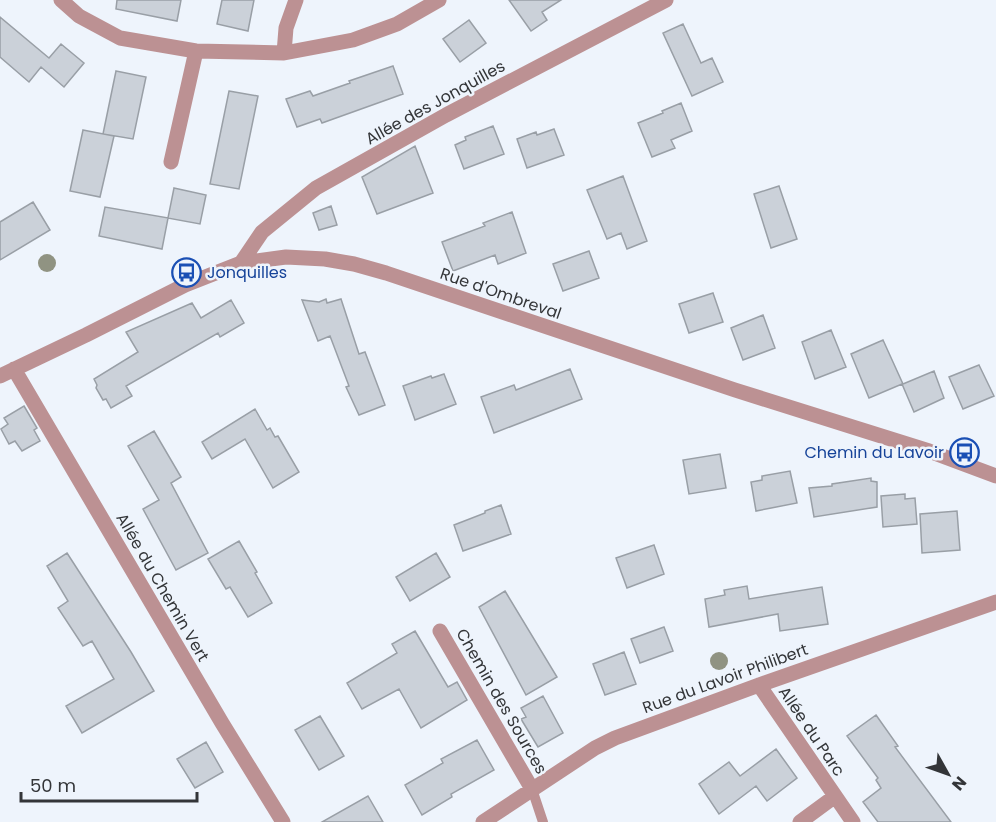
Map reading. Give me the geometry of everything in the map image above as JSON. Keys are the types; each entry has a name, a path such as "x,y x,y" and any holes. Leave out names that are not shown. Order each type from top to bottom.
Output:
{"street":[{"path":"60,0 79,16 120,38 196,51 284,53 353,40 397,24 439,0"},
{"path":"284,53 286,28 296,0"},
{"name":"Allée des Jonquilles","path":"241,263 262,232 316,188 446,115 666,0"},
{"path":"171,162 196,51"},
{"name":"Rue d'Ombreval","path":"0,376 185,285 241,263 286,257 325,259 386,273 735,390 929,451 996,476"},
{"name":"Allée du Chemin Vert","path":"14,369 222,723 283,822"},
{"name":"Rue du Lavoir Philibert","path":"483,822 595,748 615,738 996,602"},
{"name":"Chemin des Sources","path":"440,631 532,789"},
{"name":"Allée du Parc","path":"759,685 853,822"},
{"name":"Allée du Parc","path":"800,822 834,797"}],"lane":[{"path":"532,789 543,822"}],"building":[{"path":"117,0 181,0 177,21 116,9"},
{"path":"222,0 254,0 248,31 217,24"},
{"path":"509,0 561,0 542,12 547,20 531,31"},
{"path":"0,17 49,58 61,44 84,63 64,87 41,67 29,82 0,57"},
{"path":"469,20 486,43 460,62 443,39"},
{"path":"683,24 701,63 712,58 723,82 692,96 663,33"},
{"path":"393,66 403,94 322,123 320,119 297,127 286,99 310,91 313,96"},
{"path":"116,71 146,77 133,139 103,134"},
{"path":"229,91 258,96 239,189 210,184"},
{"path":"681,103 692,131 671,140 675,148 652,157 638,123"},
{"path":"493,126 504,154 464,169 455,145 466,140 465,137"},
{"path":"554,129 564,155 527,168 517,139 536,132 537,135"},
{"path":"83,130 114,136 100,197 70,191"},
{"path":"415,146 433,193 377,214 362,177"},
{"path":"623,176 647,241 627,249 621,233 607,239 587,190"},
{"path":"779,186 797,239 771,248 754,194"},
{"path":"174,188 206,195 200,224 168,218"},
{"path":"33,202 50,230 0,260 0,222"},
{"path":"331,206 337,225 319,230 313,213"},
{"path":"105,207 168,218 162,249 99,236"},
{"path":"512,212 526,253 498,264 495,255 453,271 442,242 485,226 483,223"},
{"path":"589,251 599,278 563,291 553,264"},
{"path":"713,293 723,322 689,333 679,304"},
{"path":"326,299 327,303 341,299 359,354 365,352 385,405 359,415 346,387 349,386 330,336 318,341 302,300 319,302"},
{"path":"231,300 244,323 220,337 218,333 126,386 132,396 111,408 106,399 103,400 94,379 138,352 126,332 192,303 201,318"},
{"path":"763,315 775,348 743,360 731,328"},
{"path":"831,330 846,367 815,379 802,342"},
{"path":"883,340 903,384 934,371 944,398 914,412 902,384 869,398 851,354"},
{"path":"979,365 994,396 963,409 949,377"},
{"path":"570,369 582,399 494,433 481,397 514,385 516,390"},
{"path":"444,374 456,404 415,420 403,386"},
{"path":"24,406 37,428 34,430 40,441 22,451 15,441 9,444 1,429 8,424 4,418"},
{"path":"255,409 267,430 270,428 275,437 278,436 299,472 273,488 245,439 212,459 202,442"},
{"path":"154,431 181,477 171,483 208,553 176,570 143,509 159,500 128,446"},
{"path":"720,454 726,488 689,494 683,460"},
{"path":"790,471 797,503 756,511 751,482 762,480 762,476"},
{"path":"871,478 871,481 877,482 877,507 814,517 809,488"},
{"path":"905,494 905,499 915,498 917,524 883,527 881,496"},
{"path":"501,505 511,534 463,551 454,525"},
{"path":"957,511 960,550 922,553 920,514"},
{"path":"239,541 272,603 248,617 230,587 226,589 208,559"},
{"path":"654,545 664,574 627,588 616,558"},
{"path":"67,553 154,691 82,733 66,706 114,679 92,641 83,646 58,608 68,601 47,566"},
{"path":"436,553 450,577 410,601 396,577"},
{"path":"747,586 749,599 822,587 828,624 780,631 778,614 709,627 705,599 725,595 724,590"},
{"path":"505,591 557,677 526,695 479,607"},
{"path":"664,627 673,651 640,663 631,639"},
{"path":"415,631 448,687 457,682 467,700 421,728 399,689 362,709 347,683 397,653 392,644"},
{"path":"624,652 636,684 605,695 593,664"},
{"path":"543,696 563,733 538,747 521,719 526,717 521,708"},
{"path":"876,715 898,746 895,747 951,822 878,822 863,802 881,788 876,780 878,778 847,736"},
{"path":"320,716 344,756 319,770 295,730"},
{"path":"477,740 494,770 451,794 452,797 422,815 405,785 443,763 441,759"},
{"path":"206,742 223,772 195,788 177,759"},
{"path":"776,749 797,778 767,801 756,786 719,814 699,784 729,762 740,776"},
{"path":"368,796 383,822 322,822"}],"place":[{"name":"Jonquilles","path":"186,272"},
{"name":"Chemin du Lavoir","path":"965,452"}]}
